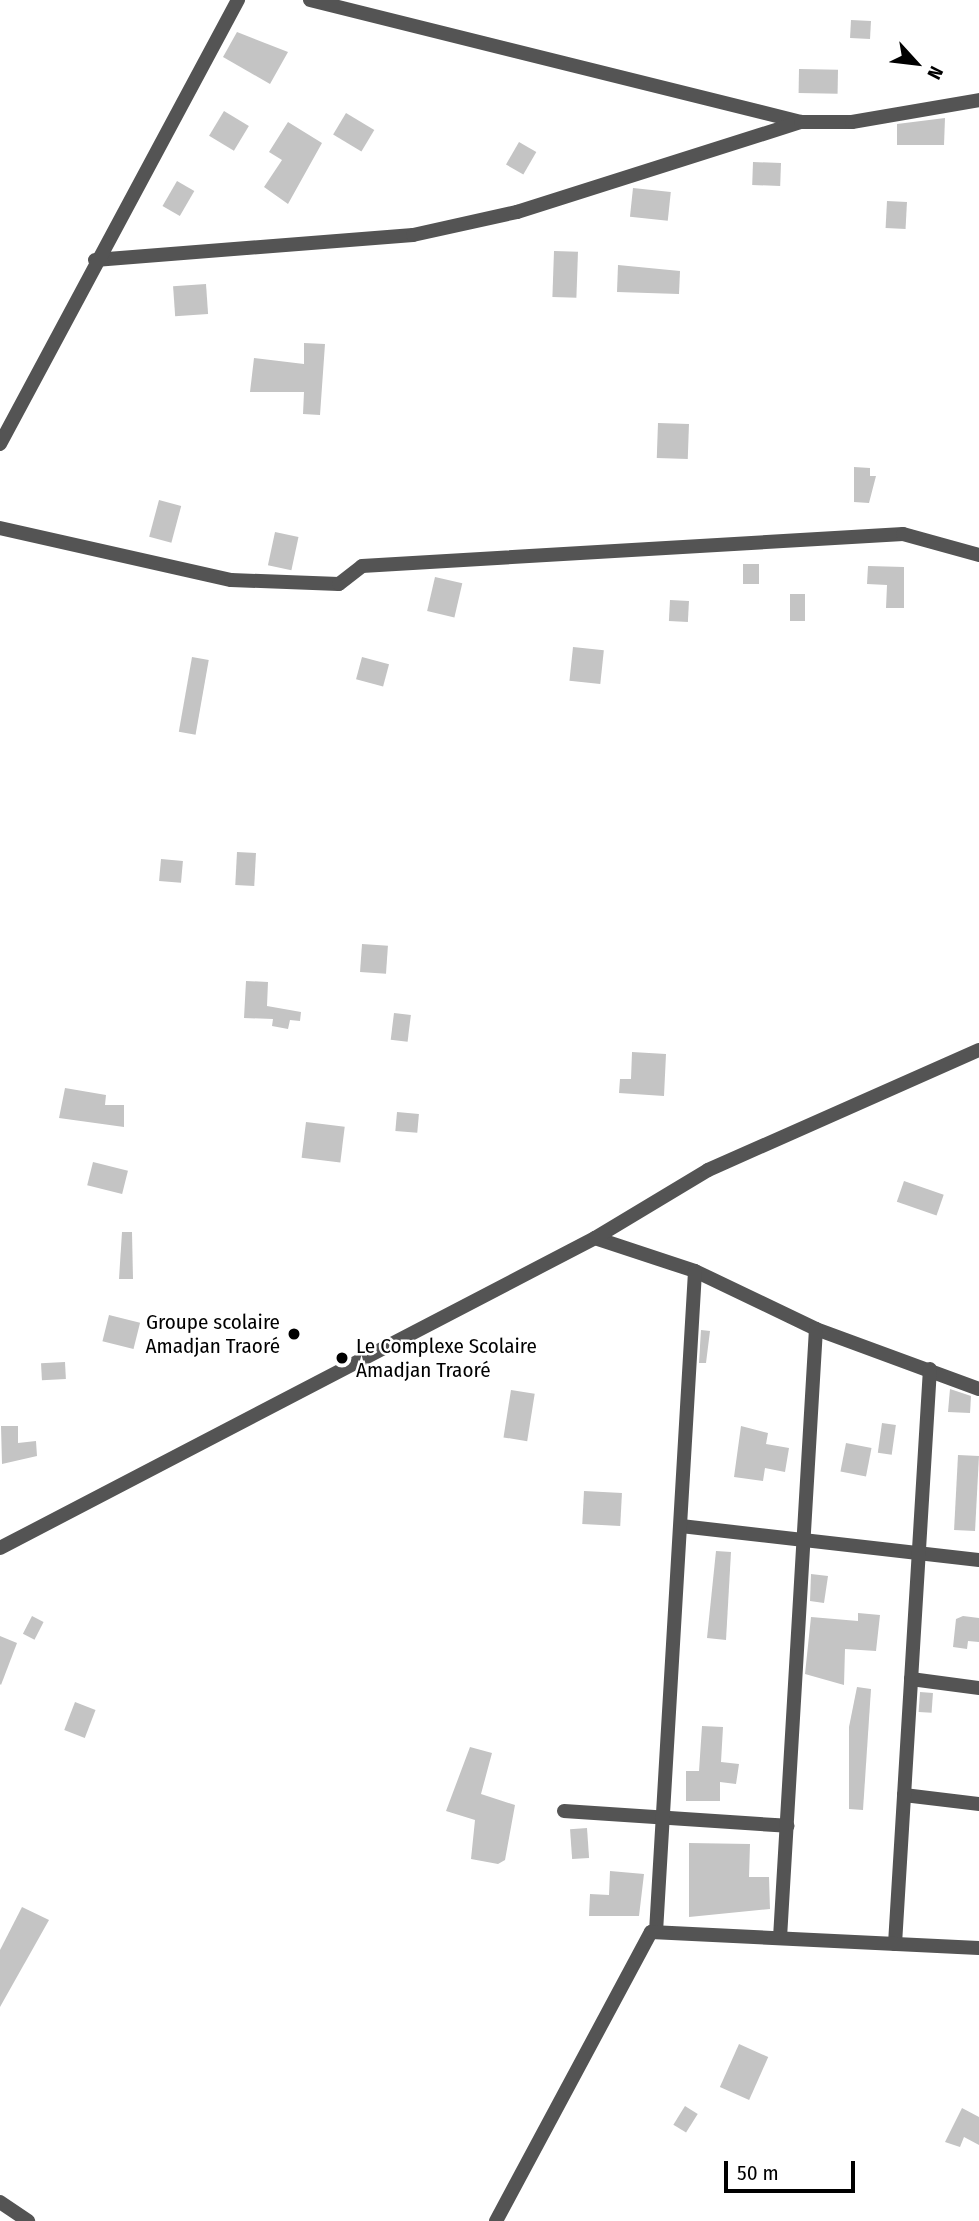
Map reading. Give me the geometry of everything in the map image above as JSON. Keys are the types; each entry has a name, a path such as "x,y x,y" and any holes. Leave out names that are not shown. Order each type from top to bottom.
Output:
{"street":[{"path":"0,444 95,260 238,0"},
{"path":"310,0 801,122 852,122 979,100"},
{"path":"95,260 413,235 517,212 801,122"},
{"path":"0,528 231,580 339,584 362,566 903,534 979,555"},
{"path":"0,1548 595,1238 708,1170 979,1049"},
{"path":"595,1238 695,1271 817,1329 979,1389"},
{"path":"496,2221 656,1932 695,1271"},
{"path":"780,1938 817,1329"},
{"path":"895,1944 929,1369"},
{"path":"681,1526 979,1560"},
{"path":"911,1679 979,1688"},
{"path":"904,1795 979,1804"},
{"path":"564,1811 787,1826"},
{"path":"656,1932 979,1948"},
{"path":"0,2202 28,2221"}],"building":[{"path":"851,20 871,21 870,39 850,38"},
{"path":"237,32 288,52 270,84 223,57"},
{"path":"799,69 838,70 838,94 799,93"},
{"path":"224,111 249,126 234,151 209,136"},
{"path":"346,113 374,130 361,151 333,134"},
{"path":"945,118 944,145 897,145 897,124"},
{"path":"288,122 322,143 288,204 264,187 282,160 269,152"},
{"path":"519,142 536,152 523,175 506,165"},
{"path":"753,162 781,163 780,186 752,185"},
{"path":"177,181 194,191 180,216 162,206"},
{"path":"633,188 671,192 668,221 630,217"},
{"path":"887,201 907,202 906,229 886,228"},
{"path":"554,251 578,252 576,298 552,297"},
{"path":"618,265 680,271 679,294 617,292"},
{"path":"206,284 208,314 175,316 173,286"},
{"path":"304,343 325,344 320,415 303,414 304,392 250,392 254,358 304,364"},
{"path":"658,423 689,424 688,459 657,458"},
{"path":"854,467 870,468 870,476 876,476 869,503 854,502"},
{"path":"159,500 181,506 171,543 149,537"},
{"path":"275,532 298,537 291,570 268,565"},
{"path":"743,564 759,564 759,584 743,584"},
{"path":"868,566 904,567 904,608 886,608 887,585 867,584"},
{"path":"435,577 462,583 454,617 427,611"},
{"path":"790,594 805,594 805,621 790,621"},
{"path":"670,600 689,601 688,622 669,621"},
{"path":"573,647 604,650 600,684 569,681"},
{"path":"192,657 209,660 196,735 179,732"},
{"path":"362,657 389,664 383,686 356,679"},
{"path":"237,852 256,853 254,886 235,885"},
{"path":"161,859 183,861 181,883 159,881"},
{"path":"362,944 388,946 386,974 360,972"},
{"path":"246,981 268,982 267,1006 301,1012 300,1021 290,1020 288,1029 272,1026 273,1019 244,1018"},
{"path":"394,1013 411,1015 408,1042 391,1040"},
{"path":"632,1052 666,1054 664,1096 619,1093 620,1079 631,1079"},
{"path":"65,1088 106,1095 105,1105 124,1105 124,1127 59,1118"},
{"path":"397,1112 419,1114 417,1133 395,1131"},
{"path":"306,1122 345,1127 340,1162 302,1158"},
{"path":"93,1162 128,1171 122,1194 87,1185"},
{"path":"904,1181 944,1195 937,1215 897,1202"},
{"path":"122,1232 132,1232 133,1279 119,1279"},
{"path":"109,1315 140,1323 134,1349 102,1341"},
{"path":"701,1330 710,1331 706,1363 699,1363"},
{"path":"65,1362 66,1379 42,1380 41,1363"},
{"path":"950,1389 971,1396 970,1413 948,1412"},
{"path":"511,1390 535,1394 527,1441 503,1437"},
{"path":"882,1423 896,1425 892,1455 878,1453"},
{"path":"1,1426 18,1426 18,1443 36,1441 37,1456 2,1464"},
{"path":"741,1426 768,1433 766,1444 789,1448 785,1472 765,1468 763,1481 734,1477"},
{"path":"846,1443 872,1448 866,1476 840,1471"},
{"path":"958,1455 979,1456 975,1531 954,1530"},
{"path":"584,1491 622,1493 620,1526 582,1524"},
{"path":"716,1551 731,1552 726,1640 707,1638"},
{"path":"811,1574 828,1576 824,1603 810,1601"},
{"path":"858,1613 880,1615 876,1651 845,1649 844,1685 805,1674 811,1617 858,1621"},
{"path":"32,1616 44,1622 35,1640 23,1634"},
{"path":"963,1616 979,1618 979,1642 968,1641 967,1649 953,1647 956,1619"},
{"path":"0,1636 17,1643 1,1685 0,1684"},
{"path":"857,1687 871,1689 863,1810 849,1809 849,1727"},
{"path":"920,1692 933,1693 932,1713 919,1712"},
{"path":"75,1702 96,1710 85,1738 64,1730"},
{"path":"702,1726 723,1727 721,1762 739,1764 736,1784 720,1782 720,1801 686,1801 686,1771 699,1771"},
{"path":"470,1747 492,1753 481,1794 515,1805 505,1860 498,1864 471,1859 475,1820 446,1811"},
{"path":"587,1828 589,1858 572,1859 570,1829"},
{"path":"689,1843 750,1844 749,1877 769,1877 770,1909 689,1917"},
{"path":"610,1871 644,1874 639,1916 589,1916 590,1894 609,1895"},
{"path":"22,1907 49,1920 0,2007 0,1950"},
{"path":"739,2044 768,2057 749,2100 720,2087"},
{"path":"685,2106 698,2114 686,2133 673,2125"},
{"path":"962,2108 979,2117 979,2145 964,2137 960,2147 945,2142"}],"place":[{"name":"Groupe scolaire Amadjan Traoré","path":"294,1334"},
{"name":"Le Complexe Scolaire Amadjan Traoré","path":"342,1358"}]}
